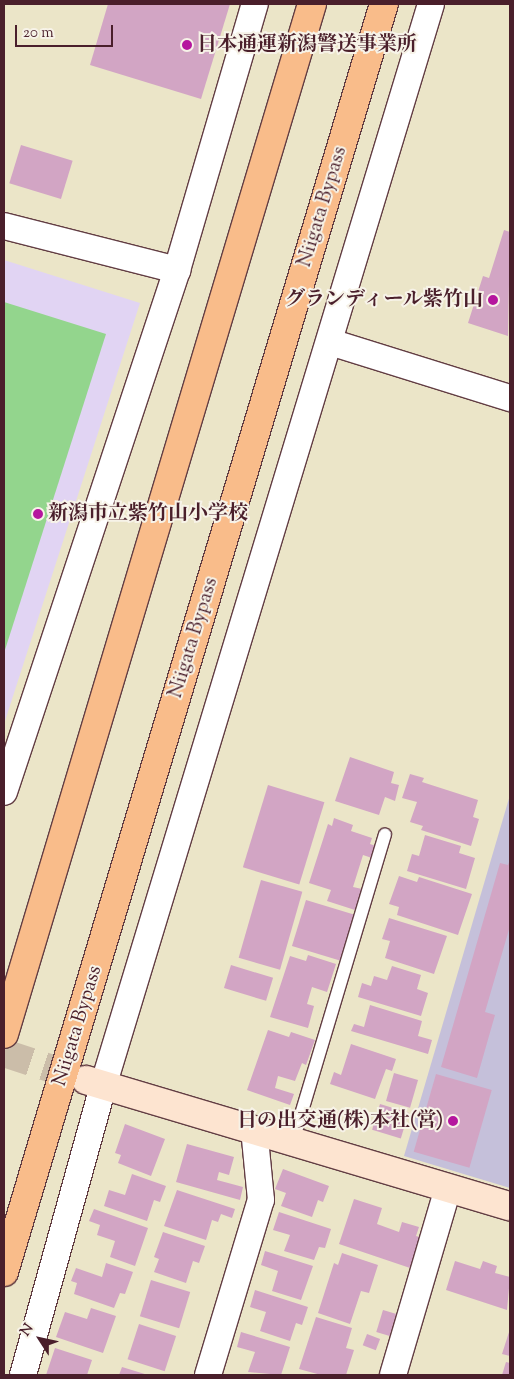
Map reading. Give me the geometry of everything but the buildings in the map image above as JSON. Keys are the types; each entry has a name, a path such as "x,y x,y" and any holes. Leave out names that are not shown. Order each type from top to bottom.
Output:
{"highway":[{"path":"4,1034 312,4"},
{"name":"Niigata Bypass","path":"4,1272 384,4"}],"street":[{"path":"4,792 178,270 255,4"},
{"path":"23,1375 95,1082 330,342 430,4"},
{"path":"4,226 178,270"},
{"path":"330,342 510,398"},
{"path":"95,1082 510,1206"},
{"path":"208,1375 261,1200 254,1129"},
{"path":"393,1375 448,1188"}],"lane":[{"path":"293,1141 384,834"}],"shaded area":[{"name":"新潟市立紫竹山小学校","path":"4,260 140,303 4,724"},
{"path":"510,795 510,1188 404,1156"}],"green space":[{"path":"4,302 106,334 4,653"}],"tunnel":[{"path":"4,1053 86,1080"}],"place":[{"name":"日本通運新潟警送事業所","path":"187,45"},
{"name":"グランディール紫竹山","path":"493,300"},
{"name":"新潟市立紫竹山小学校","path":"38,514"},
{"name":"日の出交通(株)本社(営)","path":"453,1121"}]}
